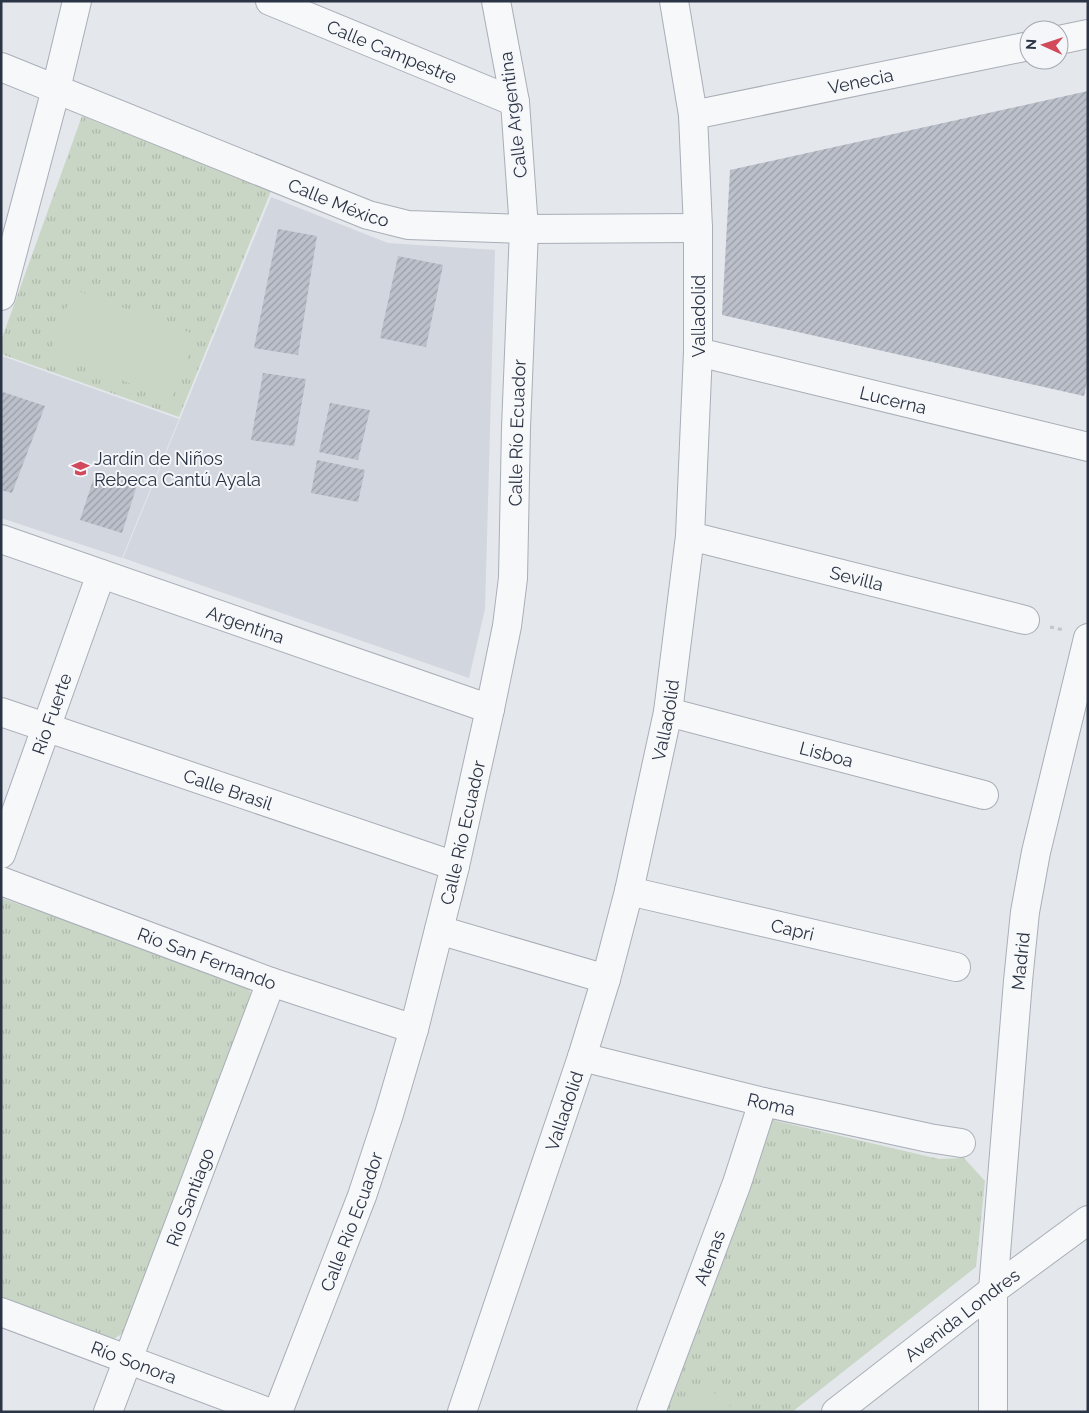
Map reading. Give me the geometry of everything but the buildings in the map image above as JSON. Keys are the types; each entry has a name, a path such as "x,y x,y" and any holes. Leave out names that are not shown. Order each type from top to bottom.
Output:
{"street":[{"path":"1,296 56,89 77,1"},
{"name":"Calle Campestre","path":"270,1 515,102"},
{"name":"Calle Argentina","path":"496,1 515,102 524,229"},
{"name":"Valladolid","path":"462,1412 582,1057 606,980 629,891 668,712 690,536 698,352 698,228 693,115 674,1"},
{"path":"1069,38 1088,34"},
{"name":"Venecia","path":"693,115 1019,48"},
{"name":"Calle México","path":"1,67 368,215 408,225 524,229 698,228"},
{"name":"Calle Río Ecuador","path":"278,1412 362,1196 389,1114 414,1029 455,866 490,709 507,626 513,578 516,428 524,229"},
{"name":"Lucerna","path":"698,352 1088,447"},
{"name":"Sevilla","path":"690,536 1026,620"},
{"name":"Argentina","path":"1,539 490,709"},
{"name":"Río Fuerte","path":"1,854 101,574"},
{"name":"Madrid","path":"993,1412 993,1290 1018,981 1026,912 1036,852 1079,635"},
{"name":"Calle Brasil","path":"1,712 455,866"},
{"name":"Lisboa","path":"668,712 984,795"},
{"name":"Río San Fernando","path":"1,882 271,982 414,1029"},
{"name":"Capri","path":"629,891 956,966"},
{"path":"439,930 606,980"},
{"name":"Río Santiago","path":"108,1412 271,982"},
{"name":"Roma","path":"582,1057 763,1102 929,1138 961,1143"},
{"name":"Atenas","path":"651,1412 737,1183 763,1102"},
{"name":"Avenida Londres","path":"836,1412 993,1290 1088,1220"},
{"name":"Río Sonora","path":"1,1312 268,1412"}],"path":[{"path":"1026,620 1079,635"}],"shaded area":[{"path":"271,197 388,243 495,250 485,609 469,678 123,558"},
{"name":"Jardín de Niños Rebeca Cantú Ayala","path":"2,356 179,419 122,558 1,518"}],"green space":[{"path":"82,116 271,191 179,417 1,354 1,341"},
{"path":"73,289 196,335 172,398 50,355"},
{"path":"1,898 245,983 255,1000 125,1332 112,1340 1,1297"},
{"path":"768,1119 939,1159 964,1158 985,1181 976,1267 792,1412 664,1412"},
{"path":"705,1386 738,1412 686,1412"}],"place":[{"name":"Jardín de Niños Rebeca Cantú Ayala","path":"80,468"}]}
